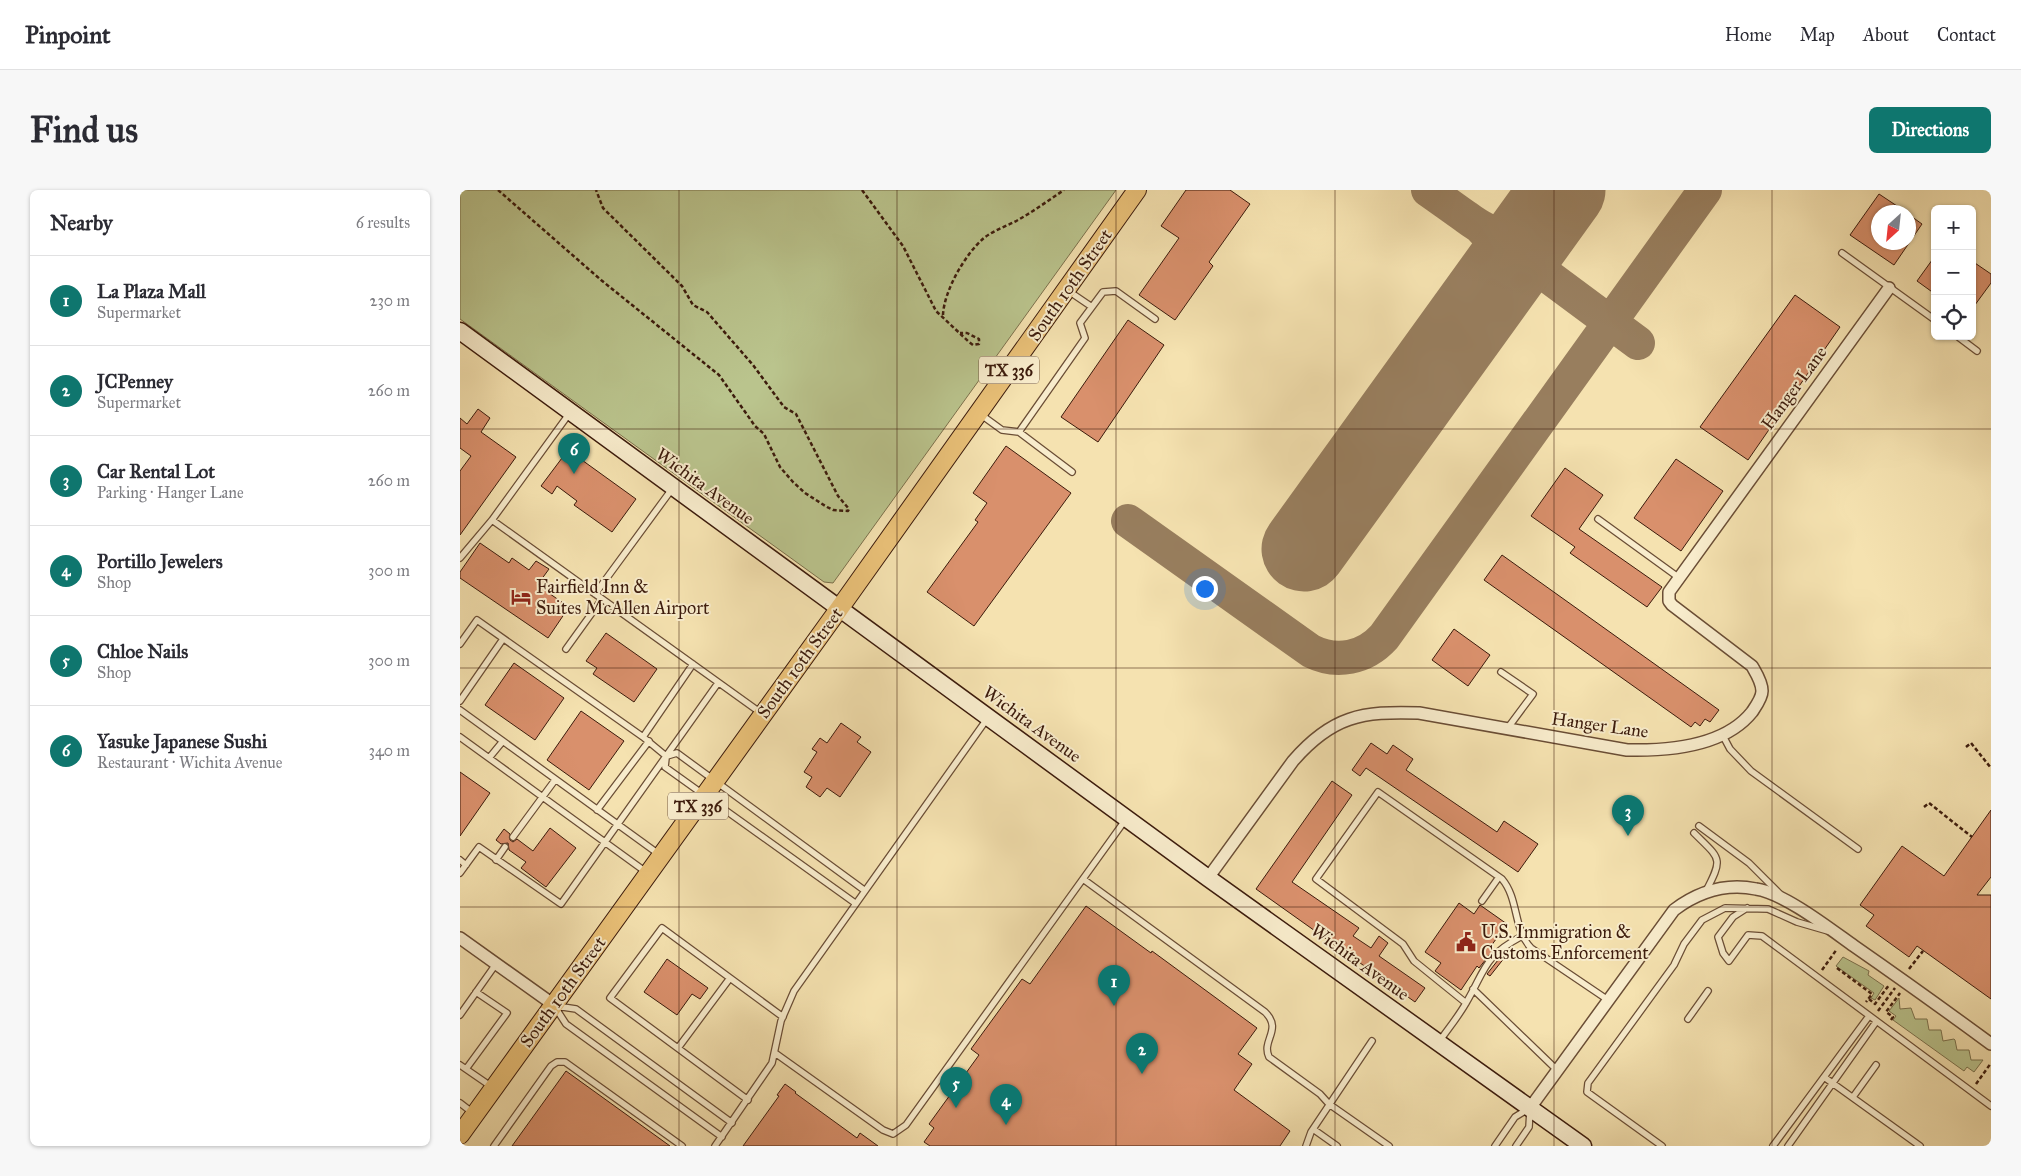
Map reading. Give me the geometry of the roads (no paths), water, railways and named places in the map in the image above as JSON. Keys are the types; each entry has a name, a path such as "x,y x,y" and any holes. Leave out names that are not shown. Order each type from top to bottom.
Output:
{"main road":[{"name":"South 10th Street","path":"460,1135 839,609 1137,190"},
{"name":"Wichita Avenue","path":"460,331 1208,878 1583,1146"}],"street":[{"name":"Hanger Lane","path":"1208,878 1308,743 1331,726 1360,715 1388,712 1419,714 1626,750 1661,750 1698,744 1733,729 1746,719 1757,706 1762,692 1759,679 1752,666 1672,605 1669,601 1669,592 1678,577 1889,288"},
{"path":"1530,1108 1674,910 1693,897 1729,887 1769,892 1788,903 1837,934 1991,1044"},
{"path":"460,938 554,1006"}],"lane":[{"path":"1842,253 1931,317"},
{"path":"1066,289 1092,307"},
{"path":"1018,432 1085,338 1080,323 1104,292 1116,291 1155,319"},
{"path":"1962,340 1977,351"},
{"path":"460,558 492,520 570,412"},
{"path":"978,413 1002,430 1018,432 1072,472"},
{"path":"595,594 673,487"},
{"path":"1598,519 1678,577"},
{"path":"492,520 762,714"},
{"path":"566,649 602,599"},
{"path":"460,644 477,620 649,741 666,756"},
{"path":"460,701 503,639"},
{"path":"643,737 693,664"},
{"path":"1501,672 1533,694 1507,729"},
{"path":"460,873 480,847 561,904 718,682"},
{"path":"460,710 661,856"},
{"path":"715,1146 772,1063 783,1017 794,991 988,717"},
{"path":"1722,734 1730,749 1751,771 1858,849"},
{"path":"460,736 649,874"},
{"path":"489,758 502,741"},
{"path":"597,810 649,741"},
{"path":"666,756 677,753 710,788 855,903"},
{"path":"666,756 665,767 710,788 864,890"},
{"path":"513,837 555,780"},
{"path":"1466,1004 1414,962 1403,944 1316,879 1378,792 1499,877 1509,890 1522,936 1531,948 1608,1000"},
{"path":"775,1053 883,1130 893,1134 900,1131 1127,818"},
{"path":"1698,826 1749,863 1788,903"},
{"path":"1694,833 1718,859 1718,866 1706,892"},
{"path":"496,860 505,847"},
{"path":"460,860 466,865"},
{"path":"1482,901 1499,877"},
{"path":"1083,879 1270,1016 1273,1028 1267,1048 1269,1057 1320,1094 1329,1104 1389,1146"},
{"path":"1662,1146 1587,1092 1588,1083 1674,965 1684,944 1702,920 1725,908 1768,908 1798,922 1837,934"},
{"path":"1747,908 1733,917 1718,937 1723,953 1729,961 1748,935 1762,936 1991,1106"},
{"path":"748,1100 610,998 662,928 783,1017"},
{"path":"1438,1043 1466,1004 1489,961 1502,946 1522,936"},
{"path":"460,1015 496,964"},
{"path":"678,1048 730,978"},
{"path":"1473,989 1557,1070"},
{"path":"1688,1019 1708,991"},
{"path":"476,992 507,1013 463,1067 493,1088"},
{"path":"554,1006 576,1009 732,1123"},
{"path":"554,1006 566,1024 722,1137"},
{"path":"1773,1146 1869,1016"},
{"path":"1788,1146 1876,1022"},
{"path":"1306,1146 1313,1129 1372,1041"},
{"path":"1848,1045 1855,1050"},
{"path":"494,1146 551,1066 557,1062 564,1062 570,1064 682,1146"},
{"path":"1853,1097 1876,1065"},
{"path":"1824,1077 1920,1146"},
{"path":"460,1103 475,1114"},
{"path":"1804,1104 1813,1110"},
{"path":"1495,1146 1514,1117 1530,1108"},
{"path":"1516,1146 1529,1127 1530,1108"},
{"path":"1313,1129 1338,1146"}],"place":[{"name":"Yasuke Japanese Sushi","path":"574,474"},
{"name":"Fairfield Inn & Suites McAllen Airport","path":"521,597"},
{"name":"Car Rental Lot","path":"1628,836"},
{"name":"U.S. Immigration & Customs Enforcement","path":"1466,942"},
{"name":"La Plaza Mall","path":"1114,1006"},
{"name":"JCPenney","path":"1142,1074"},
{"name":"Chloe Nails","path":"956,1108"},
{"name":"Portillo Jewelers","path":"1006,1125"}]}
